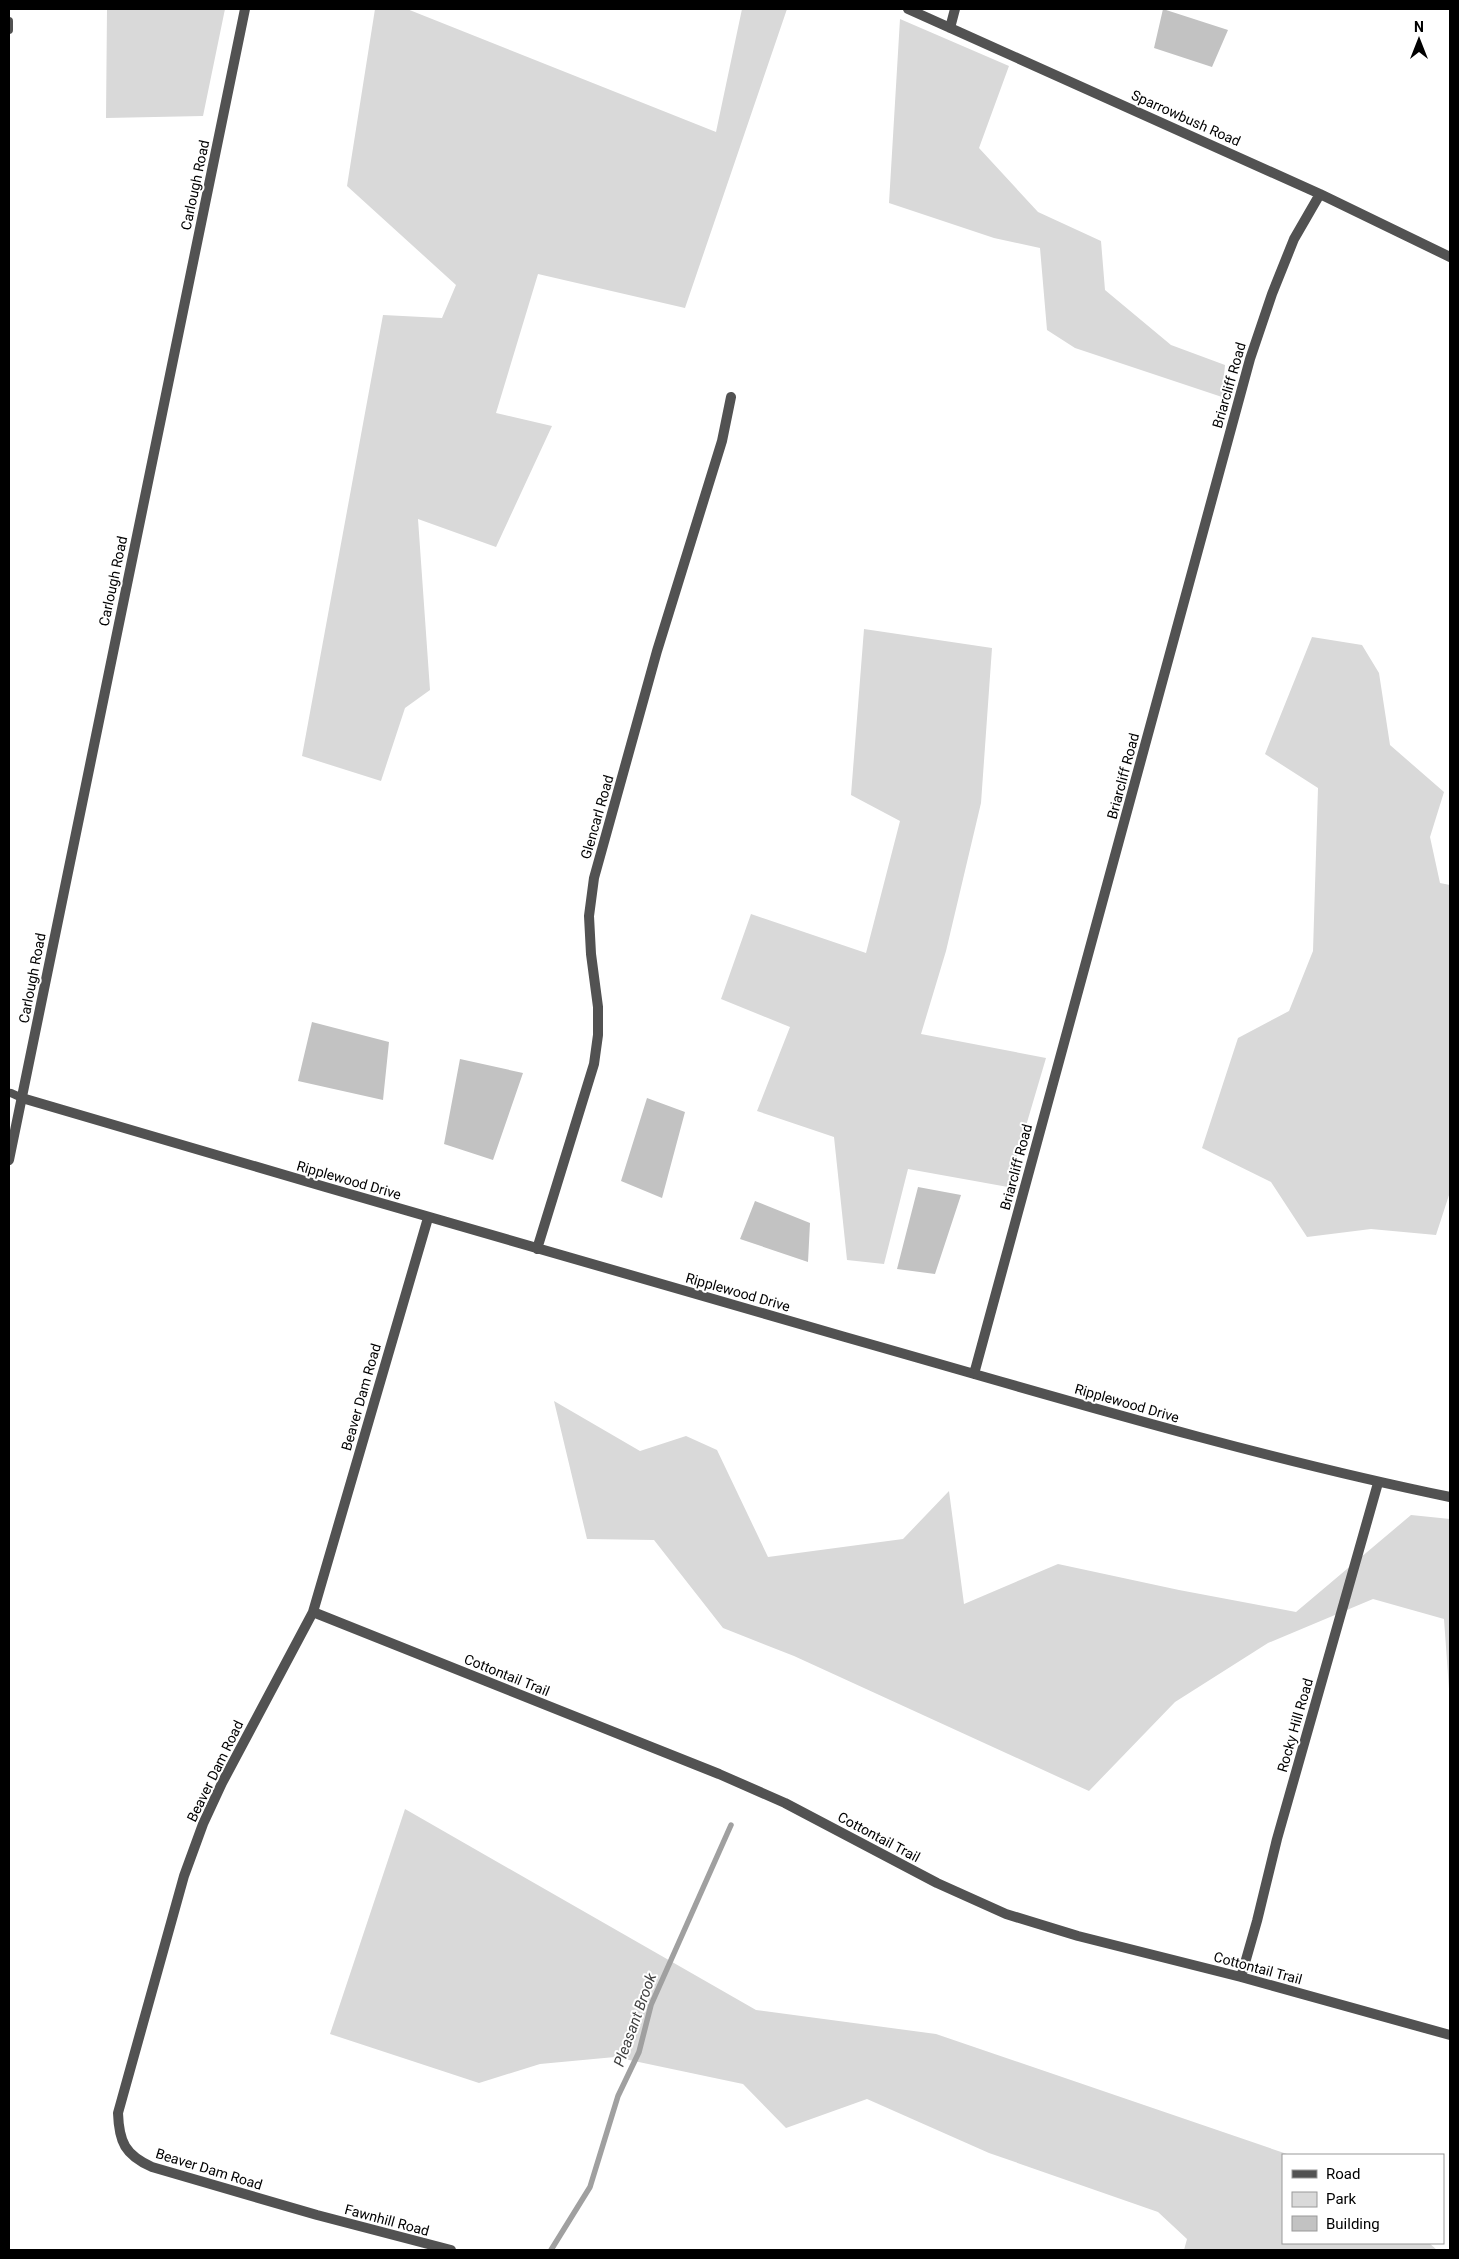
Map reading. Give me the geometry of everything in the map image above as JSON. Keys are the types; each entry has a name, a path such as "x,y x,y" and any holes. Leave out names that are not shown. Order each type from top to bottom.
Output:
{"street":[{"name":"Carlough Road","path":"9,1160 245,9"},
{"name":"Sparrowbush Road","path":"908,9 1320,194 1450,257"},
{"path":"950,28 954,9"},
{"name":"Briarcliff Road","path":"974,1374 1250,359 1272,294 1294,239 1320,194"},
{"name":"Glencarl Road","path":"537,1249 594,1064 598,1036 598,1007 590,954 589,916 594,878 656,651 722,441 731,397"},
{"name":"Ripplewood Drive","path":"22,1098 428,1218 1134,1420 1378,1482 1450,1497"},
{"name":"Beaver Dam Road","path":"317,2216 152,2167 135,2160 124,2146 119,2130 118,2113 184,1876 200,1832 222,1783 313,1612 428,1218"},
{"name":"Rocky Hill Road","path":"1241,1977 1277,1839 1378,1482"},
{"name":"Cottontail Trail","path":"313,1612 777,1800 937,1883 1006,1914 1078,1936 1241,1977 1450,2035"},
{"name":"Fawnhill Road","path":"317,2216 451,2250"}],"lane":[{"path":"9,21 9,30"},
{"path":"9,1093 22,1098"}],"green space":[{"path":"107,9 225,9 203,116 106,118"},
{"path":"375,9 407,9 716,132 742,9 787,9 685,308 538,274 496,413 552,426 496,547 418,519 430,690 405,708 381,781 302,756 383,315 442,318 456,285 347,186"},
{"path":"900,19 1009,66 979,148 1038,212 1101,241 1105,290 1171,345 1225,365 1222,397 1075,348 1047,330 1040,248 994,238 889,203"},
{"path":"864,629 992,648 981,803 946,951 921,1034 1046,1058 1008,1187 908,1169 884,1264 847,1260 834,1137 757,1111 790,1027 721,999 751,914 866,953 900,821 851,795"},
{"path":"1312,637 1362,645 1379,673 1390,745 1444,792 1430,837 1440,883 1450,885 1450,1192 1436,1235 1371,1229 1307,1237 1271,1182 1202,1148 1238,1038 1289,1011 1313,951 1318,788 1265,754"},
{"path":"554,1401 640,1451 686,1436 717,1450 768,1557 903,1539 949,1491 964,1604 1058,1564 1179,1590 1296,1612 1411,1515 1450,1519 1450,1703 1444,1619 1373,1599 1268,1643 1175,1702 1089,1791 794,1656 723,1628 654,1540 587,1539"},
{"path":"405,1809 756,2010 936,2034 1287,2154 1282,2154 1282,2244 1430,2244 1437,2250 1184,2250 1187,2239 1158,2212 989,2153 867,2099 786,2128 743,2084 615,2057 540,2064 479,2083 330,2034"}],"building":[{"path":"1163,9 1228,30 1212,67 1154,48"},
{"path":"312,1022 389,1042 383,1100 298,1081"},
{"path":"460,1059 523,1073 493,1160 444,1144"},
{"path":"647,1098 685,1112 662,1198 621,1181"},
{"path":"918,1187 961,1195 935,1274 897,1269"},
{"path":"755,1201 810,1223 808,1262 740,1239"}],"waterway":[{"name":"Pleasant Brook","path":"551,2250 590,2187 618,2096 639,2052 651,2005 731,1825"}]}
